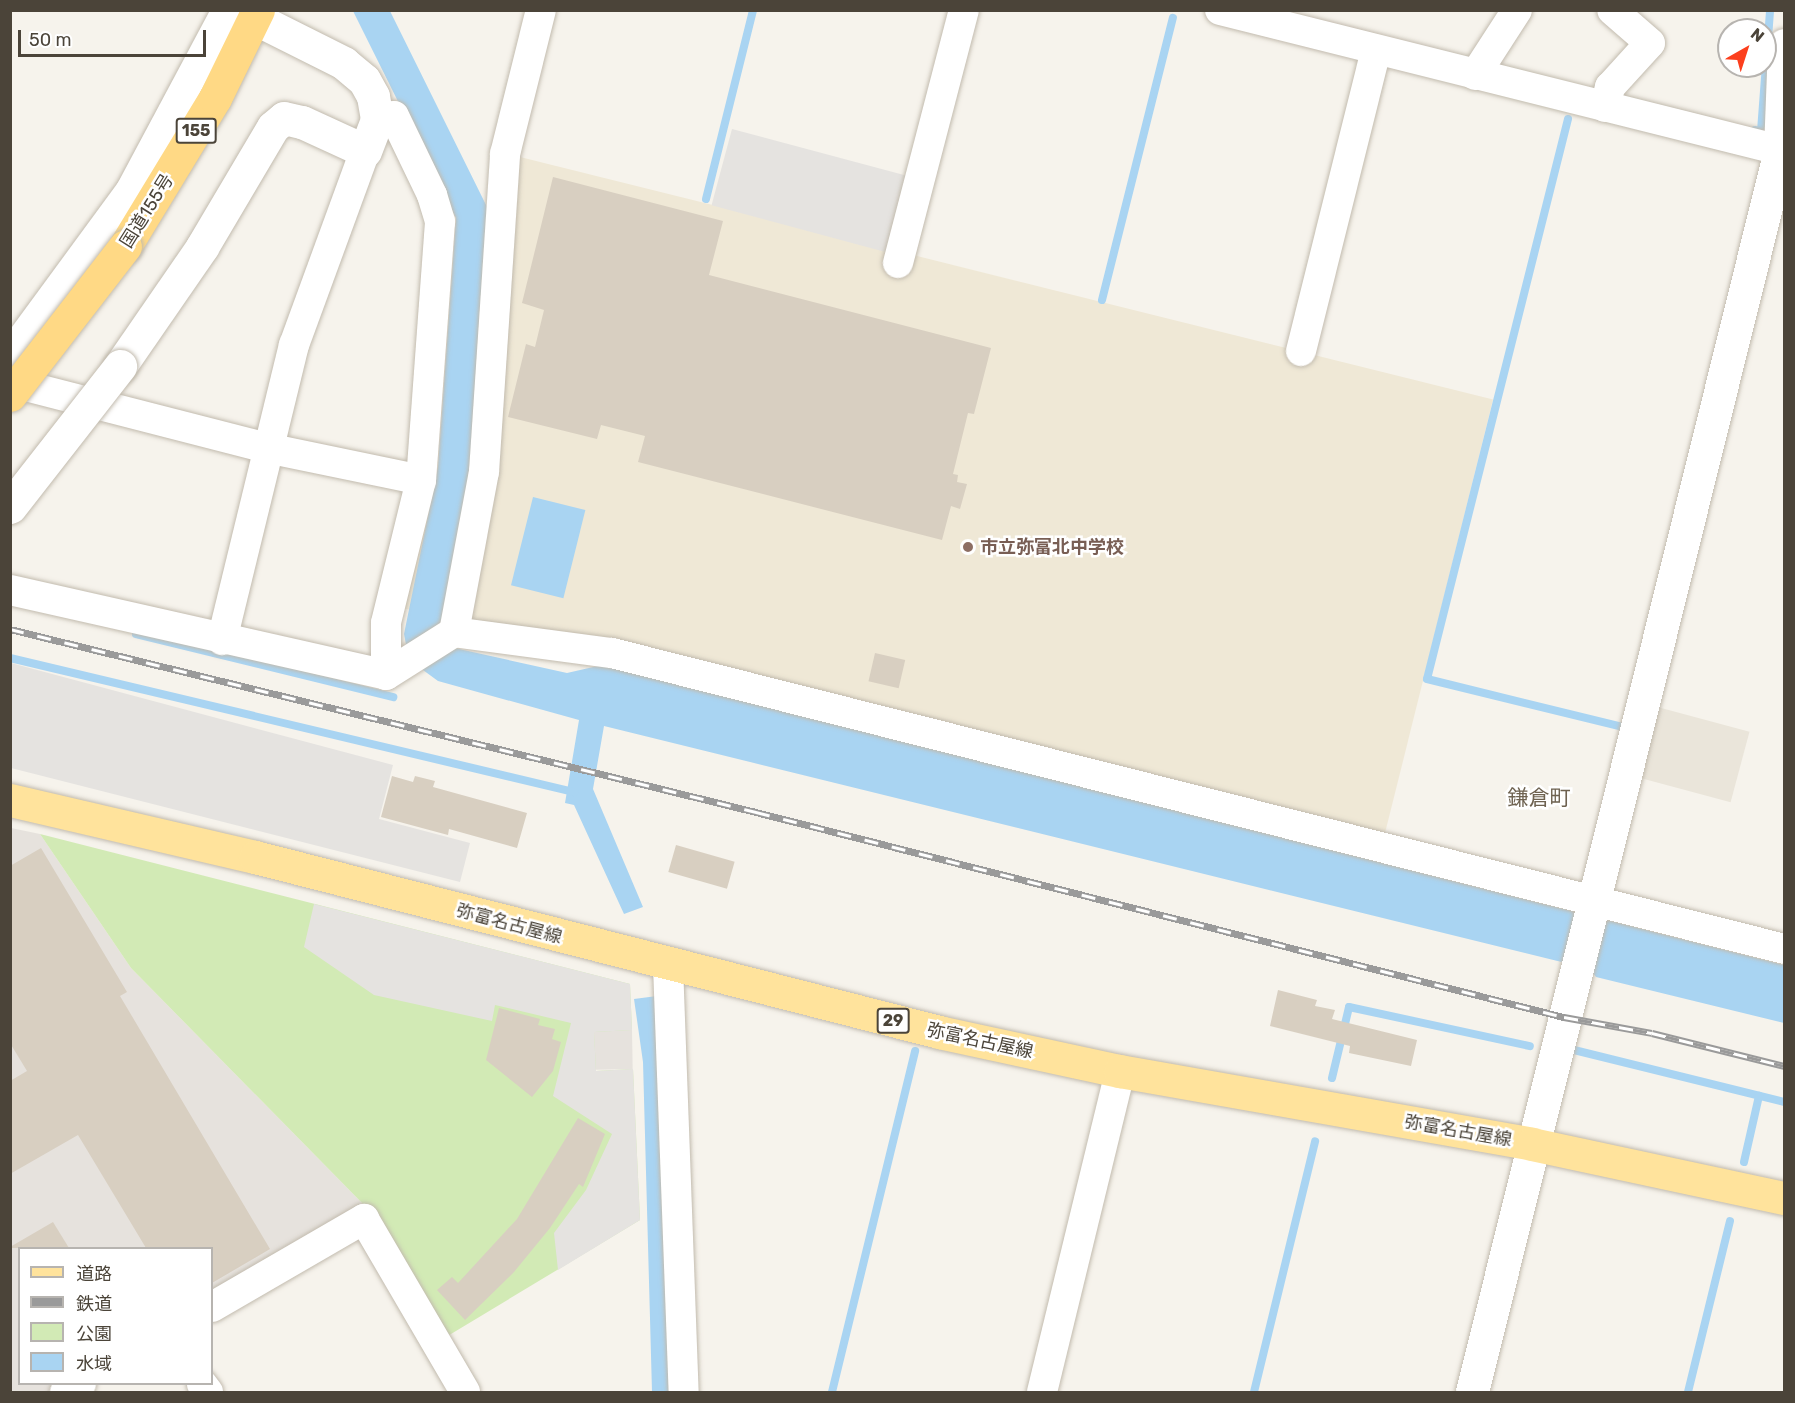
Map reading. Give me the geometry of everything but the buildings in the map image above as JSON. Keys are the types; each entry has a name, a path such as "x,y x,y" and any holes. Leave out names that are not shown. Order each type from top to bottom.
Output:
{"highway":[{"name":"国道155号","path":"10,395 125,246 215,98 246,13"}],"main road":[{"name":"弥富名古屋線","path":"10,800 238,853 668,965 939,1032 1120,1071 1532,1144 1785,1198"}],"street":[{"path":"452,634 484,472 505,154 541,10"},
{"path":"898,262 964,10"},
{"path":"1220,10 1279,18 1376,50 1780,150"},
{"path":"1475,75 1517,10"},
{"path":"1605,107 1610,87 1650,43 1612,10"},
{"path":"10,355 131,189 246,13 344,63 364,80 374,96 377,119 294,345 267,448 222,640"},
{"path":"1472,1392 1780,150 1785,45"},
{"path":"1300,351 1376,50"},
{"path":"377,119 394,116 432,195 440,222 421,480 386,623 395,671"},
{"path":"10,507 120,366 202,247 273,127 284,118 302,122 365,151"},
{"path":"10,382 267,448 421,480"},
{"path":"10,590 222,640 395,671 452,634 612,653 1591,906 1785,950"},
{"path":"668,965 684,1392"},
{"path":"1042,1392 1120,1071"},
{"path":"213,1306 364,1219 465,1392"}],"shaded area":[{"path":"732,129 906,176 885,252 712,205"},
{"name":"市立弥富北中学校","path":"516,156 1493,400 1380,852 403,608"},
{"path":"11,663 393,765 379,819 470,843 460,882 11,768"},
{"path":"1650,705 1749,732 1731,802 1631,776"},
{"path":"11,828 40,834 131,968 364,1205 213,1294 213,1247 18,1247 18,1385 60,1385 46,1392 11,1392"},
{"path":"314,904 630,984 632,1030 594,1032 596,1071 633,1069 640,1220 558,1270 554,1233 586,1190 612,1134 553,1096 571,1023 495,1005 492,1021 374,995 304,947"},
{"path":"632,1030 633,1069 595,1070 594,1031"}],"green space":[{"path":"40,834 630,984 632,1030 594,1032 596,1071 633,1069 640,1220 441,1340 364,1205 131,968"}],"water":[{"path":"353,11 390,11 490,213 473,475 450,647 567,673 602,665 1784,965 1784,1023 1596,977 1590,969 604,726 593,789 643,907 624,914 574,805 565,803 579,720 438,681 412,662 407,650 404,634 438,467 456,218"},
{"path":"533,497 585,510 563,598 511,585"},
{"path":"657,996 673,1392 652,1392 643,1062 634,999"}],"waterway":[{"path":"706,199 753,10"},
{"path":"1755,130 1761,131 1770,10"},
{"path":"1102,300 1173,18"},
{"path":"1568,119 1427,679 1619,726"},
{"path":"136,634 393,697"},
{"path":"10,658 574,792"},
{"path":"1332,1078 1349,1007 1530,1046"},
{"path":"1574,1050 1784,1102"},
{"path":"832,1392 915,1051"},
{"path":"1744,1162 1759,1096"},
{"path":"1254,1392 1315,1141"},
{"path":"1688,1392 1730,1221"}],"railway":[{"path":"10,629 756,812 1564,1017 1652,1033 1784,1066"}],"place":[{"name":"市立弥富北中学校","path":"968,547"}],"district":[{"name":"鎌倉町","path":"1539,798"}]}
